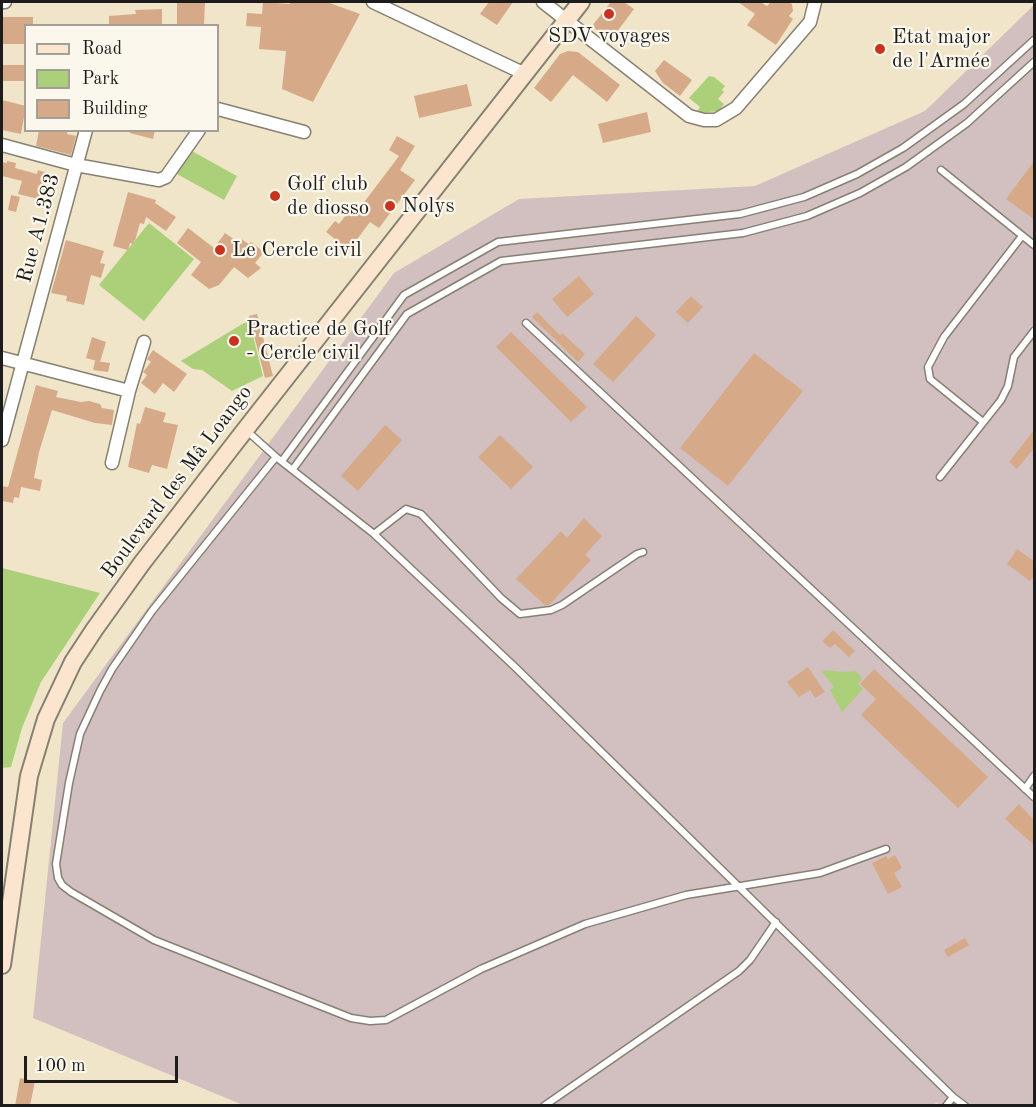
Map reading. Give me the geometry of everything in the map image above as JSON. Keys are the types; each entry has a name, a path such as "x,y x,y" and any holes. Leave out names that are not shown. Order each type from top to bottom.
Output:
{"street":[{"path":"373,2 525,74"},
{"path":"543,2 689,116 704,120 716,120 736,108 810,22 816,2"},
{"name":"Boulevard des Mâ Loango","path":"2,965 29,776 46,719 73,662 100,620 245,430 581,2"},
{"path":"219,109 304,132"},
{"name":"Rue A1.383","path":"2,440 85,132"},
{"path":"2,145 76,165 159,180 166,177 198,132"},
{"path":"112,463 129,391 144,342"},
{"path":"2,358 129,391"}],"lane":[{"path":"886,849 820,873 686,894 585,924 481,969 386,1020 370,1021 351,1018 154,940 62,885 58,878 57,864 69,783 80,734 112,669 148,616 279,459 404,295 498,242 740,214 804,197 857,174 903,148 964,104 1035,40"},
{"path":"293,469 407,314 501,261 743,233 807,216 860,194 906,167 967,123 1035,62"},
{"path":"941,170 1035,245"},
{"path":"983,422 930,379 928,367 944,337 1022,236"},
{"path":"526,323 1035,797"},
{"path":"940,477 1001,400 1008,386 1014,357 1035,331"},
{"path":"245,430 374,534 461,619 515,667 953,1097 965,1106"},
{"path":"374,534 406,509 421,514 501,598 520,614 551,610 561,605 643,552"},
{"path":"1025,789 1035,776"},
{"path":"544,1106 739,972 776,922"},
{"path":"946,1106 953,1097"}],"shaded area":[{"path":"1034,5 1034,1105 936,1105 938,1102 931,1106 243,1105 33,1018 63,723 394,273 519,199 755,186 925,111"}],"green space":[{"path":"709,76 714,77 725,86 722,90 724,92 718,99 724,104 719,111 699,113 697,112 700,107 689,98"},
{"path":"190,150 237,176 224,200 177,174"},
{"path":"149,223 194,259 144,321 99,285"},
{"name":"Practice de Golf - Cercle civil","path":"249,320 263,376 232,391 202,370 193,369 181,361"},
{"path":"2,568 100,593 41,682 22,728 11,767 2,768"},
{"path":"825,670 856,671 862,678 858,684 863,689 842,712 830,690 834,687 822,672"}],"building":[{"path":"177,2 205,2 204,24 177,24"},
{"path":"263,2 290,4 290,2 327,2 360,14 313,102 282,89 286,51 259,49 261,27 246,26 247,13 262,14"},
{"path":"489,2 513,2 497,25 480,14"},
{"path":"611,2 624,2 634,9 610,41 592,26"},
{"path":"738,2 760,2 767,6 771,2 789,2 792,4 793,11 789,16 793,19 776,45 747,25 755,14"},
{"path":"162,9 162,24 109,24 109,16 136,14 135,10"},
{"path":"2,17 33,17 33,24 24,24 24,44 2,44"},
{"path":"568,51 578,52 620,85 607,102 573,75 551,102 534,88 560,54"},
{"path":"664,60 692,80 680,96 663,83 655,71"},
{"path":"2,65 24,65 24,81 2,81"},
{"path":"467,84 472,106 419,118 414,96"},
{"path":"2,100 24,106 21,134 2,130"},
{"path":"647,112 651,132 603,143 598,124"},
{"path":"39,132 68,132 67,134 76,136 71,155 36,146"},
{"path":"130,132 155,132 153,139"},
{"path":"397,136 415,146 400,170 415,180 379,228 370,222 349,250 326,232 335,221 339,224 351,209 356,213 399,156 389,150"},
{"path":"1035,160 1035,220 1006,199"},
{"path":"7,161 16,163 15,168 37,174 38,170 50,174 42,200 18,194 22,181 2,176 2,162 7,163"},
{"path":"128,192 156,200 155,203 176,217 166,231 146,217 144,224 140,223 135,241 133,244 130,243 128,250 113,246"},
{"path":"11,195 20,197 16,212 8,210"},
{"path":"188,228 214,248 225,233 238,242 241,239 249,244 251,242 264,252 255,263 261,268 248,278 234,267 219,285 209,289 191,275 201,262 177,243"},
{"path":"66,240 104,251 100,263 105,264 101,278 91,275 84,305 66,301 67,296 51,293"},
{"path":"579,276 594,294 567,317 552,299"},
{"path":"691,296 703,307 688,323 676,312"},
{"path":"537,312 560,335 562,333 585,354 578,362 532,317"},
{"path":"257,314 273,376 265,378 249,316"},
{"path":"636,316 656,335 613,382 593,364"},
{"path":"511,332 587,407 571,422 496,347"},
{"path":"92,337 106,342 100,362 86,358"},
{"path":"153,350 187,374 174,392 163,383 155,394 141,383 147,375 143,372 151,362 147,359"},
{"path":"754,353 803,391 728,486 680,448"},
{"path":"95,361 110,363 108,372 93,370"},
{"path":"36,385 58,391 56,397 81,402 89,401 100,404 102,408 114,410 112,425 95,423 52,410 39,452 34,478 42,480 40,491 21,487 19,498 14,497 13,503 2,501 2,486 8,487"},
{"path":"145,407 166,413 163,422 178,425 167,469 152,465 149,473 128,467 137,423 140,424"},
{"path":"385,425 402,440 358,491 341,476"},
{"path":"1035,429 1035,447 1017,469 1009,462"},
{"path":"500,435 533,467 511,489 478,457"},
{"path":"584,518 602,536 585,555 591,560 549,605 545,605 516,579 561,531 567,538"},
{"path":"1017,549 1035,562 1035,575 1030,581 1007,564"},
{"path":"833,630 855,651 849,657 835,644 830,648 822,641"},
{"path":"808,667 825,692 815,698 810,690 799,697 787,682"},
{"path":"874,669 988,777 958,808 861,715 876,699 860,684"},
{"path":"1019,804 1035,821 1035,846 1005,819"},
{"path":"895,855 902,868 894,873 902,887 888,894 872,863 886,856 888,859"},
{"path":"965,938 969,945 948,957 944,950"},
{"path":"20,1078 35,1081 30,1106 15,1106"}],"place":[{"name":"SDV voyages","path":"609,14"},
{"name":"Etat major de l'Armée","path":"880,49"},
{"name":"Golf club de diosso","path":"275,196"},
{"name":"Nolys","path":"390,206"},
{"name":"Le Cercle civil","path":"220,250"},
{"name":"Practice de Golf - Cercle civil","path":"234,341"}]}
